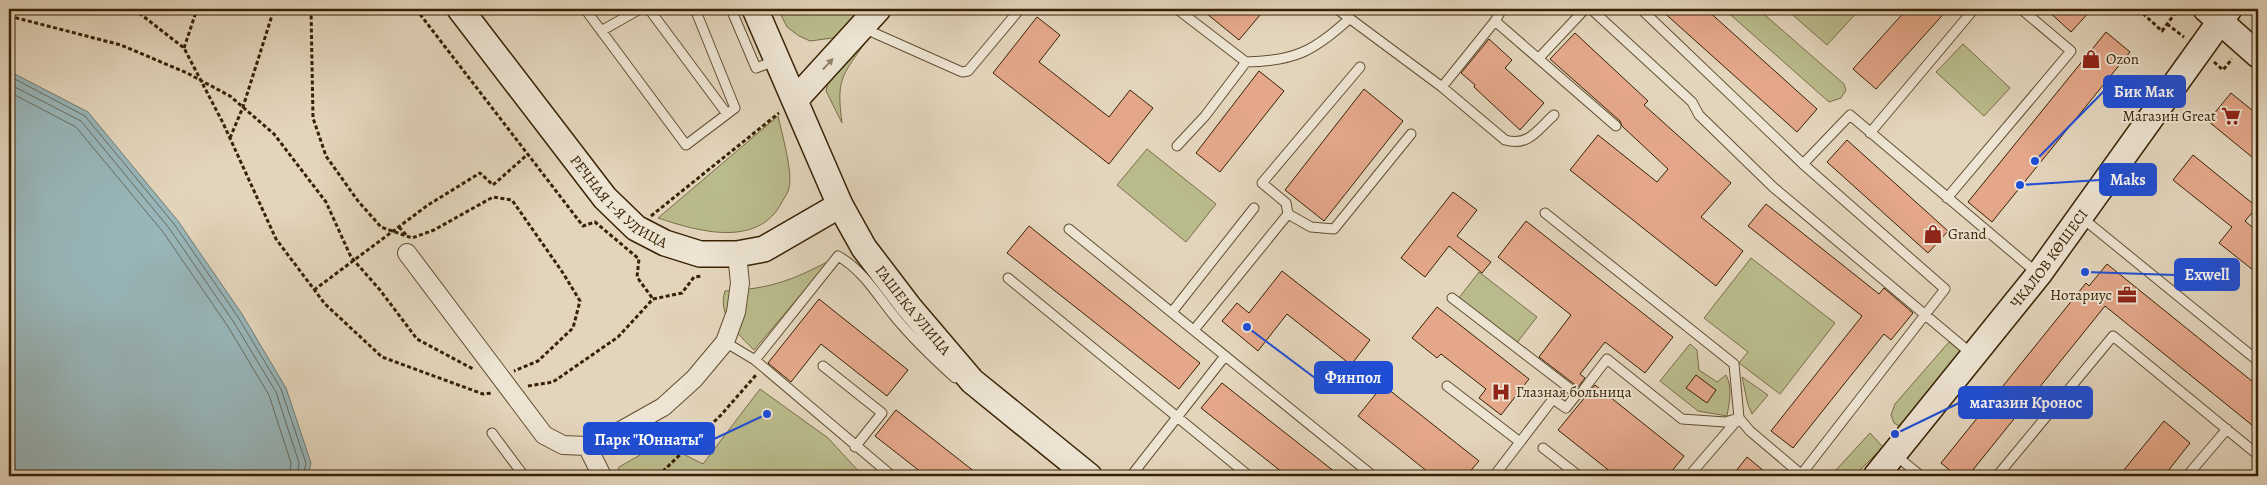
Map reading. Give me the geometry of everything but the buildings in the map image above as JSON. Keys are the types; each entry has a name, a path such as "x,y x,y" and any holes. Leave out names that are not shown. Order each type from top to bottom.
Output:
{"street":[{"name":"РЕЧНАЯ 1-Я УЛИЦА","path":"460,9 599,191 636,228 665,243 700,254 737,254 764,249 792,235 840,205"},
{"name":"ГАШЕКА УЛИЦА","path":"755,9 840,205 864,248 909,307 972,381 1089,476"},
{"path":"2218,13 2258,55"},
{"name":"ЧКАЛОВ КӨШЕСІ","path":"1876,476 2039,274 2080,217 2218,13"},
{"path":"795,100 868,15"},
{"path":"407,253 544,435 563,446 587,446 615,434 663,407 694,379 725,342 736,312 740,283 737,254"},
{"path":"587,446 602,476"}],"lane":[{"path":"585,9 686,145 735,108 695,9"},
{"path":"601,30 640,9"},
{"path":"650,9 727,114"},
{"path":"731,9 756,68 778,60"},
{"path":"868,15 962,72 968,71 1020,9"},
{"path":"1177,9 1246,62 1295,57 1324,42 1350,19"},
{"path":"1337,9 1442,87 1505,140 1516,143 1526,141 1554,114"},
{"path":"1442,87 1495,21 1502,9"},
{"path":"1538,58 1585,9"},
{"path":"1591,9 1692,102 1699,115 1774,187 1973,355"},
{"path":"1545,213 1734,364 1739,418 1750,431 1802,476 1945,289 1803,164 1641,9"},
{"path":"1870,133 1974,9"},
{"path":"1947,198 2071,51 2020,9"},
{"path":"1495,21 1616,126"},
{"path":"1177,146 1205,116 1246,62"},
{"path":"1360,67 1262,183 1286,204 1288,214 1311,227 1334,229 1411,134"},
{"path":"1803,164 1850,115 2039,274"},
{"path":"1172,312 1254,208"},
{"path":"1194,330 1288,214"},
{"path":"2080,217 2257,358"},
{"path":"1069,229 1373,476"},
{"path":"755,360 838,256 849,262 876,290 896,317 940,364 1076,476"},
{"path":"1008,278 1249,476"},
{"path":"1452,298 1577,394 1566,408 1553,399 1494,476"},
{"path":"1997,476 2114,336 2258,455"},
{"path":"725,342 755,360 892,476"},
{"path":"1131,476 1176,416 1225,356"},
{"path":"1584,389 1607,359 1682,419 1725,422 1739,418"},
{"path":"823,366 882,413 856,447"},
{"path":"1447,386 1520,442"},
{"path":"1689,476 1739,418"},
{"path":"2187,476 2227,429"},
{"path":"492,433 524,476"},
{"path":"1543,448 1579,476"},
{"path":"1894,454 1921,476"}],"path":[{"path":"184,48 197,9"},
{"path":"230,138 243,107 274,9"},
{"path":"9,16 121,45 187,72 230,96 274,134 326,202 353,260 380,290 417,339 485,375 510,372 538,361 573,328 580,301 563,273 512,200 493,197 434,230 412,238 381,227 358,202 326,156 313,118 311,9"},
{"path":"416,9 583,226 595,222 638,259 638,277 653,299"},
{"path":"2138,9 2162,31 2178,9"},
{"path":"636,228 795,100"},
{"path":"314,290 428,205 480,173 493,185 528,154"},
{"path":"658,476 721,415 763,367"}],"green space":[{"path":"778,9 852,9 862,17 840,37 810,41 787,27"},
{"path":"1724,9 1758,9 1844,84 1846,90 1841,98 1829,102"},
{"path":"1786,9 1860,9 1827,45"},
{"path":"867,40 843,78 840,96 842,123 826,91 828,81"},
{"path":"1963,44 2010,88 1984,116 1936,72"},
{"path":"778,116 790,181 787,194 771,217 758,226 743,231 726,232 690,228 658,218"},
{"path":"1147,149 1216,204 1186,242 1117,185"},
{"path":"1751,258 1835,323 1780,394 1739,363 1748,352 1704,318"},
{"path":"829,261 754,350 730,324 724,308 725,291 779,283"},
{"path":"1479,272 1537,317 1516,344 1458,299"},
{"path":"1949,342 1965,355 1903,428 1894,423 1891,415 1895,404"},
{"path":"1690,344 1697,350 1699,370 1717,382 1726,375 1730,390 1727,416 1698,411 1660,381"},
{"path":"1742,377 1768,395 1752,414 1748,405"},
{"path":"760,389 828,438 863,476 616,476 619,467 661,443 703,464"},
{"path":"1870,433 1883,447 1854,476 1837,476 1836,470"}],"water":[{"path":"9,71 88,112 178,221 242,314 286,388 311,463 308,476 9,476"}],"place":[{"name":"Ozon","path":"2091,59"},
{"name":"Магазин Great","path":"2231,116"},
{"name":"Бик Мак","path":"2035,161"},
{"name":"Maks","path":"2020,185"},
{"name":"Grand","path":"1933,234"},
{"name":"Exwell","path":"2085,272"},
{"name":"Нотариус","path":"2127,295"},
{"name":"Финпол","path":"1247,327"},
{"name":"Глазная больница","path":"1501,392"},
{"name":"Парк \"Юннаты\"","path":"767,414"},
{"name":"магазин Кронос","path":"1895,434"}]}
